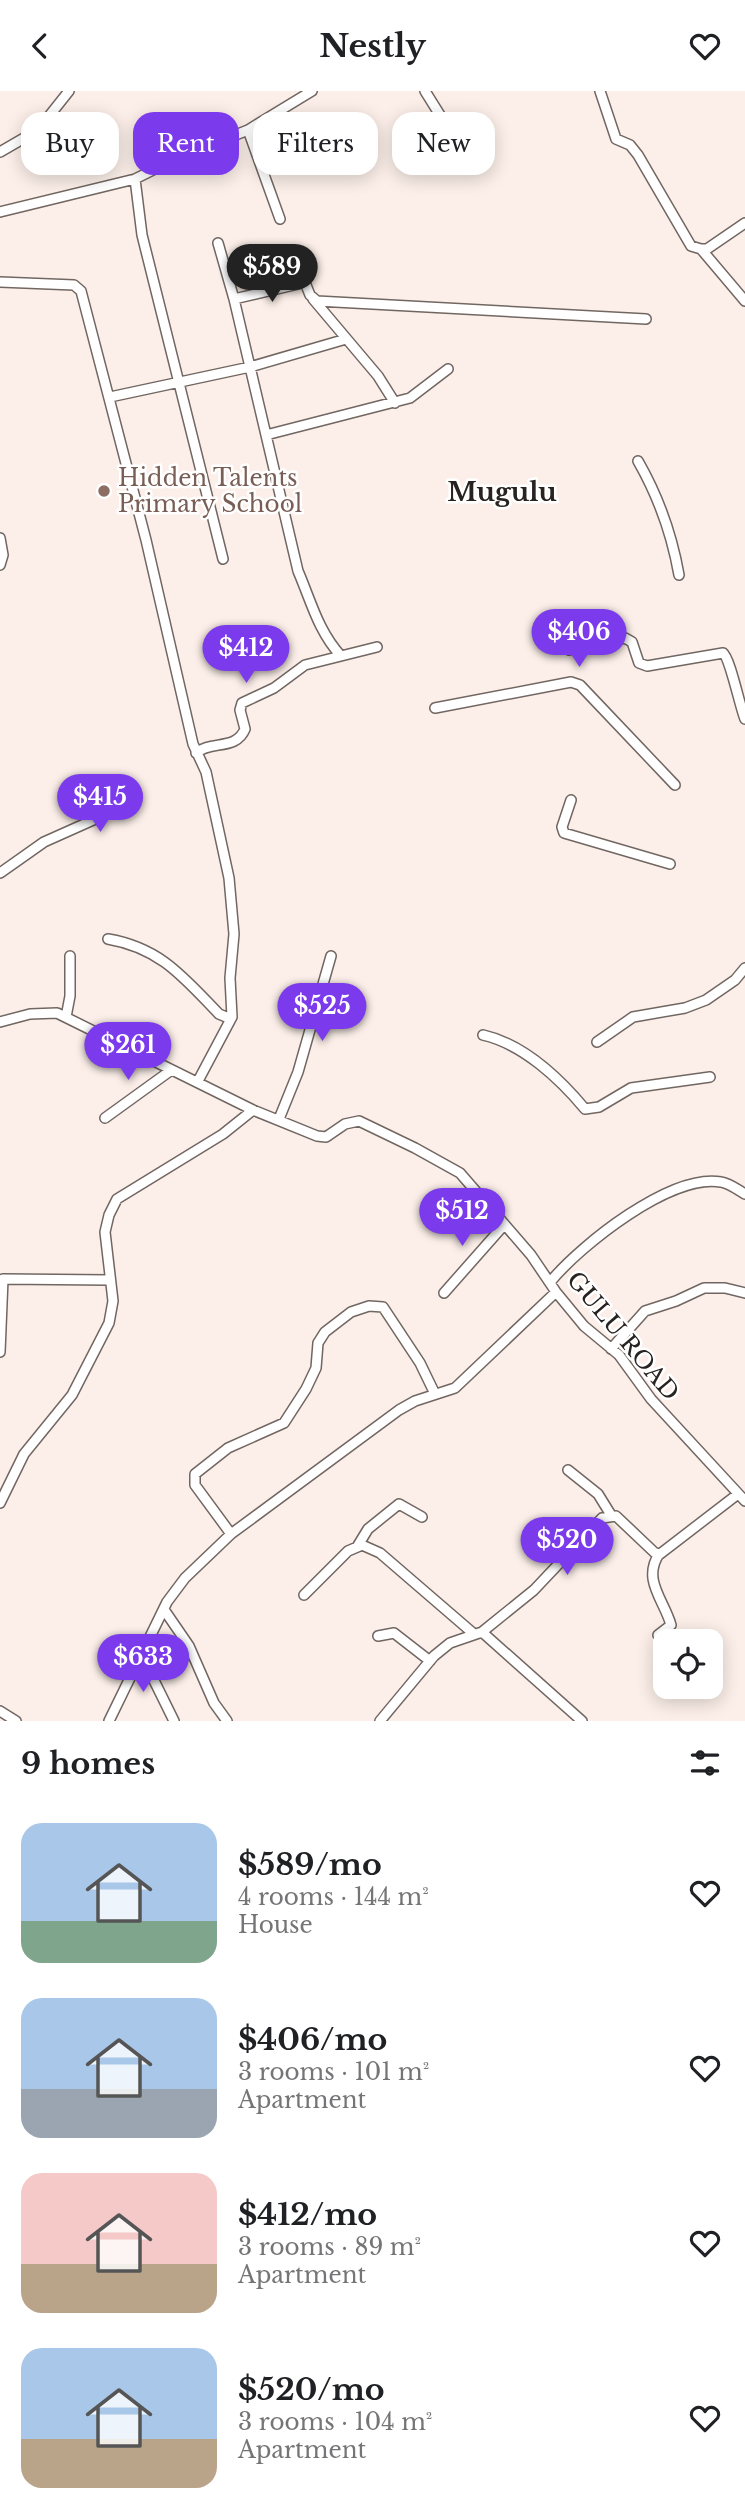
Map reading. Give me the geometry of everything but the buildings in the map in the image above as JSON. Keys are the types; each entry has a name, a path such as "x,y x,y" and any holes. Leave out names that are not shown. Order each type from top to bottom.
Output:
{"street":[{"path":"0,152 38,130 69,91"},
{"path":"0,212 135,179 171,161 248,130 312,91"},
{"path":"425,91 438,112"},
{"path":"600,91 616,139 630,145 691,246 707,249 745,223"},
{"path":"248,130 280,219"},
{"path":"135,179 142,235 223,559"},
{"path":"218,243 234,299 298,571 327,641 341,656"},
{"path":"701,249 745,301"},
{"path":"299,270 310,295 378,376 395,403"},
{"path":"0,282 78,287 84,297 196,753 206,772 229,878 234,918 231,1019 198,1081"},
{"path":"234,299 298,283"},
{"path":"310,295 317,301 646,319"},
{"path":"110,397 250,367 345,339"},
{"path":"265,435 395,403 430,385 448,369"},
{"path":"638,461 648,477 668,530 679,575"},
{"path":"0,538 3,555 0,565"},
{"path":"569,649 625,638 635,648 639,663 647,666 723,653 730,663 733,683 745,719"},
{"path":"196,753 205,747 223,745 241,738 245,729 240,710 242,703 275,688 305,665 377,647"},
{"path":"435,708 572,682 580,685 675,785"},
{"path":"0,873 44,842 100,817 109,788"},
{"path":"571,800 562,827 564,833 670,864"},
{"path":"108,939 134,945 166,960 219,1014 231,1019"},
{"path":"66,1017 70,996 70,956"},
{"path":"0,1022 37,1013 66,1017 170,1071 198,1081 253,1111 279,1119 298,1072 331,956"},
{"path":"597,1042 633,1017 685,1008 706,1000 735,980 745,968"},
{"path":"483,1035 504,1041 524,1053 585,1109 599,1107 631,1088 710,1077"},
{"path":"105,1118 170,1071"},
{"path":"0,1503 23,1454 72,1395 102,1340 113,1301 105,1232 117,1199 223,1134 253,1111"},
{"name":"GULU ROAD","path":"279,1119 317,1136 327,1137 345,1124 359,1121 442,1162 478,1191 583,1325 611,1349 651,1399 742,1498"},
{"path":"551,1282 581,1249 646,1204 672,1191 721,1182 745,1194"},
{"path":"444,1293 504,1225"},
{"path":"0,1352 1,1279 109,1280"},
{"path":"611,1349 645,1311 704,1288 725,1288 745,1293"},
{"path":"109,1721 165,1611 167,1602 186,1578 231,1534 398,1410 455,1388 556,1292"},
{"path":"231,1534 195,1485 195,1474 228,1448 284,1423 293,1412 316,1368 318,1343 325,1332 351,1312 369,1306 383,1307 420,1363 435,1394"},
{"path":"568,1470 598,1494 611,1515 659,1554"},
{"path":"667,1629 671,1626 654,1588 653,1563 659,1554 742,1498"},
{"path":"357,1547 368,1529 399,1504 422,1517"},
{"path":"380,1721 430,1661 450,1643 478,1633 534,1590 602,1518 611,1515"},
{"path":"304,1595 348,1551 362,1545 380,1553 582,1721"},
{"path":"165,1611 189,1646 214,1703 227,1721"},
{"path":"378,1636 394,1633 430,1661"},
{"path":"141,1654 174,1721"},
{"path":"0,1711 16,1721"}],"place":[{"name":"Hidden Talents Primary School","path":"104,491"}],"district":[{"name":"Mugulu","path":"502,492"}]}
